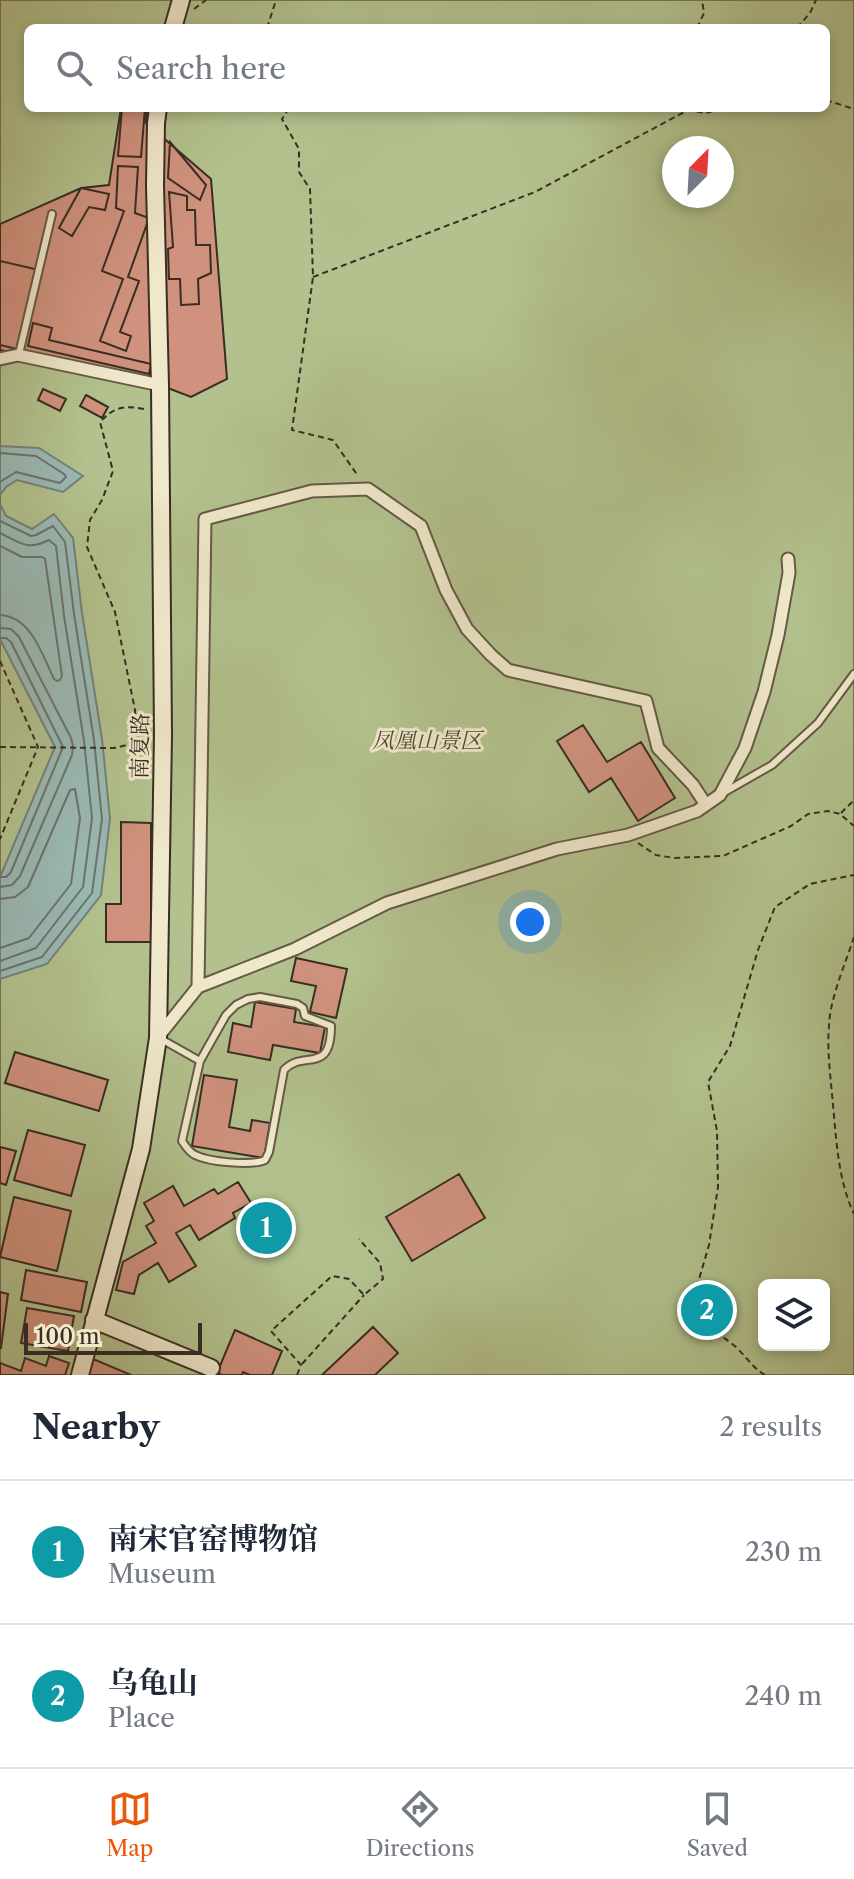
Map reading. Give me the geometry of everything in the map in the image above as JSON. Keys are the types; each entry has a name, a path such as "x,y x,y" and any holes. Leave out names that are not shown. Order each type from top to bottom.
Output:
{"street":[{"path":"174,24 181,0"},
{"name":"南复路","path":"80,1375 141,1149 158,1038 162,779 160,385 155,185 157,112"},
{"path":"0,359 18,355 160,385"},
{"path":"198,987 205,519 312,491 368,489 421,526 446,590 467,629 491,655 508,670 646,701 658,748 693,785 706,805"},
{"path":"158,1038 198,987 295,949 387,903 557,849 628,835 697,811 720,795 745,748 764,692 778,635 789,573 788,559"},
{"path":"94,1320 211,1368"}],"lane":[{"path":"18,355 52,214"},
{"path":"720,795 772,765 818,723 854,674"},
{"path":"260,997 297,1004 303,1008 305,1016 329,1024 332,1029 324,1055 289,1064 284,1070 269,1152 265,1160 257,1164 197,1156 182,1141 200,1061 226,1015 248,999 260,997"},
{"path":"158,1038 200,1061"}],"path":[{"path":"268,24 276,0"},
{"path":"699,24 704,13 702,0"},
{"path":"800,24 816,0"},
{"path":"830,101 854,109"},
{"path":"286,112 282,119 299,149 299,172 310,189 313,277 292,430 333,440 368,489"},
{"path":"313,277 535,192 682,112"},
{"path":"160,412 128,406 109,412 100,422 113,471 90,520 87,547 115,612 135,710 137,778 162,779"},
{"path":"0,661 38,747 0,839"},
{"path":"0,747 114,748 137,743"},
{"path":"840,814 854,800"},
{"path":"628,835 656,855 674,858 723,856 791,826 808,814 828,811 840,814 854,826"},
{"path":"765,1375 722,1336 700,1323 695,1293 709,1245 718,1187 717,1131 708,1082 730,1046 758,950 775,907 810,884 854,875"},
{"path":"854,937 828,1024 835,1129 845,1194 854,1214"},
{"path":"297,1375 301,1365 364,1295 383,1279 380,1263 359,1239"},
{"path":"301,1365 271,1331 332,1276 349,1279 364,1295"}],"green space":[{"name":"凤凰山景区","path":"0,0 854,0 854,1375 0,1375"}],"water":[{"path":"0,446 39,448 83,476 63,492 17,480 0,495"},
{"path":"0,504 6,516 32,529 54,514 73,538 102,739 110,818 101,895 47,964 0,979 0,877 55,747 0,639"}],"building":[{"path":"120,112 147,112 146,123 211,179 227,379 191,397 160,385 0,350 0,224 81,188 109,185"},
{"path":"122,112 145,112 141,157 118,156"},
{"path":"170,142 206,185 200,200 168,178"},
{"path":"118,166 138,167 135,213 149,218 128,277 139,281 120,332 131,336 126,351 100,341 123,279 102,271 124,211 116,208"},
{"path":"81,188 109,194 105,210 89,207 72,236 59,228"},
{"path":"169,192 187,196 187,210 195,210 196,245 210,245 211,273 198,279 199,304 181,305 180,279 169,279 168,249 173,247"},
{"path":"0,261 39,270 21,350 0,345"},
{"path":"33,323 52,328 49,340 151,364 149,374 28,346"},
{"path":"43,389 66,399 60,411 38,400"},
{"path":"86,395 108,407 102,418 80,406"},
{"path":"583,725 607,762 641,742 675,798 638,821 611,778 589,792 557,741"},
{"path":"121,822 151,823 151,942 106,942 106,904 121,904"},
{"path":"296,958 347,969 336,1018 310,1012 316,986 291,981"},
{"path":"255,1002 296,1009 294,1022 325,1027 320,1053 273,1045 270,1060 228,1052 233,1023 251,1027"},
{"path":"15,1052 108,1080 99,1111 5,1083"},
{"path":"204,1075 237,1080 229,1127 250,1131 252,1120 270,1123 264,1158 192,1146"},
{"path":"28,1130 85,1145 71,1196 14,1180"},
{"path":"0,1147 16,1151 6,1185 0,1183"},
{"path":"459,1174 485,1218 412,1261 386,1217"},
{"path":"238,1182 251,1203 233,1213 235,1218 199,1240 190,1225 176,1233 196,1266 169,1282 158,1263 139,1275 134,1294 116,1290 123,1262 156,1243 146,1226 154,1221 144,1203 173,1186 184,1206 214,1189 218,1194"},
{"path":"14,1197 71,1211 57,1271 0,1257"},
{"path":"26,1270 87,1282 81,1312 21,1300"},
{"path":"0,1292 8,1294 1,1348 0,1348"},
{"path":"27,1308 74,1316 68,1351 21,1343"},
{"path":"373,1327 398,1353 375,1375 322,1375"},
{"path":"235,1330 282,1351 272,1375 217,1373"},
{"path":"49,1356 69,1363 65,1375 0,1375 0,1363 21,1371 25,1358 46,1366"},
{"path":"93,1359 131,1375 87,1375"}],"place":[{"name":"南宋官窑博物馆","path":"266,1228"},
{"name":"乌龟山","path":"707,1310"}]}
